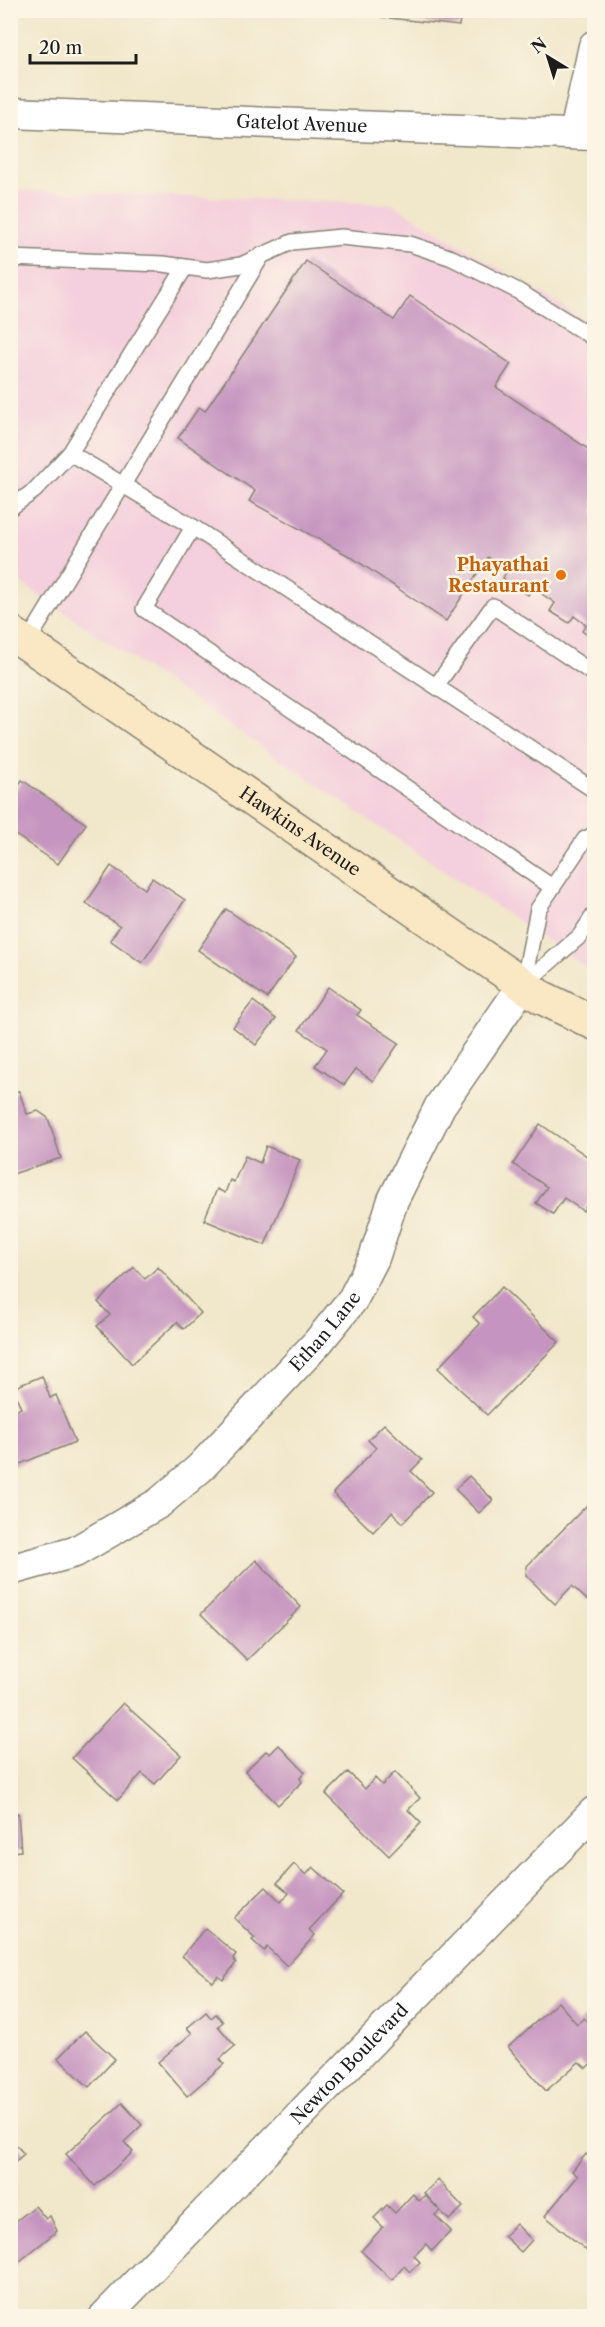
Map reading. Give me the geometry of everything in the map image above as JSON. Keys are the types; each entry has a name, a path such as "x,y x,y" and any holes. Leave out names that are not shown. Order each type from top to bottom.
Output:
{"street":[{"path":"585,134 594,46"},
{"name":"Gatelot Avenue","path":"10,113 585,134"},
{"name":"Hawkins Avenue","path":"19,638 541,997 594,1023"},
{"name":"Ethan Lane","path":"10,1570 75,1552 159,1503 200,1468 318,1342 353,1299 374,1258 393,1200 440,1106 524,985"},
{"name":"Newton Boulevard","path":"105,2316 594,1812"}],"lane":[{"path":"10,258 163,264 184,269 207,270 241,265 292,242 341,237 410,244 452,258 516,290 594,338"},
{"path":"19,638 122,485 262,255"},
{"path":"10,508 34,491 70,453 184,269"},
{"path":"70,453 193,527 594,790"},
{"path":"193,527 144,609 552,887"},
{"path":"436,686 493,606 594,674"},
{"path":"524,985 538,909 585,839 594,835"},
{"path":"524,985 580,936 594,915"}],"shaded area":[{"path":"11,190 392,204 594,326 594,973 11,576"}],"building":[{"path":"382,10 461,10 459,26 381,17"},
{"path":"306,261 394,320 410,296 511,364 496,387 594,453 594,640 582,631 586,625 574,616 569,623 550,611 555,603 533,588 528,595 503,578 507,570 488,557 446,621 351,557 249,501 255,491 178,438 199,407 205,411"},
{"path":"22,780 86,824 58,864 10,831 10,798"},
{"path":"111,866 145,889 152,878 185,900 142,963 110,940 120,926 86,903"},
{"path":"226,909 296,957 267,998 198,950"},
{"path":"328,987 361,1010 357,1015 399,1043 373,1081 356,1069 344,1085 315,1066 327,1049 299,1030"},
{"path":"253,1001 276,1019 256,1045 233,1027"},
{"path":"19,1091 27,1114 38,1111 48,1118 61,1158 10,1175 10,1093"},
{"path":"540,1124 594,1161 594,1194 583,1211 564,1198 553,1214 536,1203 547,1187 513,1164"},
{"path":"266,1146 300,1160 265,1245 204,1220 217,1189 225,1193 230,1180 234,1182 245,1156 260,1163"},
{"path":"134,1267 145,1279 158,1267 201,1313 184,1329 177,1322 132,1364 97,1326 110,1315 98,1302"},
{"path":"502,1287 559,1342 487,1415 438,1368 480,1324 473,1317"},
{"path":"42,1376 50,1398 56,1395 75,1442 10,1468 10,1412 21,1408 13,1388"},
{"path":"384,1424 422,1460 411,1471 432,1492 403,1523 392,1512 373,1532 333,1493 376,1448 368,1440"},
{"path":"469,1476 493,1500 479,1513 455,1489"},
{"path":"594,1498 594,1599 586,1599 572,1586 555,1604 526,1575 527,1566"},
{"path":"256,1560 301,1607 247,1660 201,1614"},
{"path":"123,1703 181,1755 155,1784 142,1773 118,1800 72,1758"},
{"path":"279,1745 305,1772 300,1778 302,1782 278,1805 245,1771 266,1751 270,1754"},
{"path":"348,1772 365,1789 375,1778 382,1785 395,1772 420,1798 408,1810 421,1823 389,1856 326,1794"},
{"path":"18,1813 21,1851 10,1852 10,1814"},
{"path":"294,1864 306,1875 313,1867 343,1894 309,1930 315,1935 287,1966 267,1947 264,1951 252,1940 255,1938 234,1918 266,1887 281,1902 289,1893 277,1883"},
{"path":"205,1928 236,1954 233,1958 236,1963 223,1980 218,1976 213,1982 182,1956"},
{"path":"558,2002 577,2024 584,2018 594,2029 594,2061 586,2068 579,2062 546,2091 508,2047"},
{"path":"206,2012 211,2018 216,2014 223,2022 218,2026 235,2046 220,2059 224,2064 187,2096 158,2062 192,2033 187,2028"},
{"path":"85,2031 115,2059 89,2087 58,2058"},
{"path":"122,2103 142,2125 124,2142 133,2152 95,2186 66,2154"},
{"path":"10,2138 24,2154 10,2166"},
{"path":"586,2154 594,2161 594,2239 586,2250 545,2216 578,2176 572,2171"},
{"path":"438,2180 463,2207 449,2220 424,2193"},
{"path":"413,2194 419,2201 425,2195 440,2211 435,2215 451,2231 432,2251 426,2244 414,2256 420,2262 410,2272 404,2266 392,2280 361,2251 383,2227 374,2218 387,2205 395,2213"},
{"path":"35,2206 46,2219 50,2216 57,2231 10,2269 10,2214 16,2221"},
{"path":"516,2224 532,2240 521,2252 504,2236"}],"place":[{"name":"Phayathai Restaurant","path":"561,575"}]}
